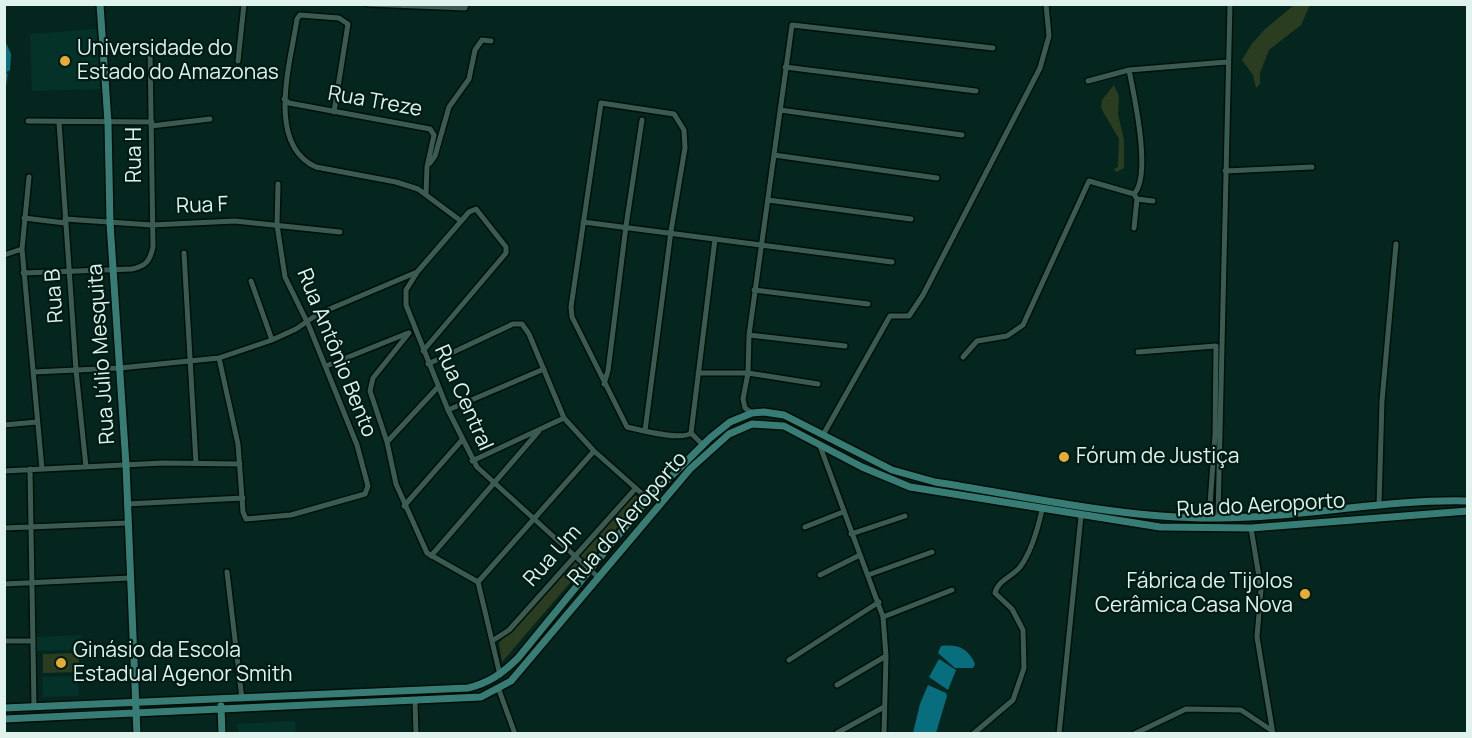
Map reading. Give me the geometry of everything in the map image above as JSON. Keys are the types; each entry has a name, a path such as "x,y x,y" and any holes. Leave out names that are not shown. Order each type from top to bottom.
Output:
{"main road":[{"name":"Rua Júlio Mesquita","path":"100,4 108,123 112,270 126,465 138,713 137,734"},
{"name":"Rua do Aeroporto","path":"4,708 468,688 500,675 518,658 648,498 730,422 752,413 784,415 898,472 935,482 1171,517 1218,518 1379,505 1467,501"},
{"name":"Rua do Aeroporto","path":"4,719 469,699 499,690 515,676 665,496 729,434 752,424 771,423 784,426 862,467 910,487 1042,510 1160,527 1251,528 1467,511"},
{"path":"862,467 867,458"},
{"path":"1103,508 1103,519"},
{"path":"220,699 222,734"}],"street":[{"path":"238,61 244,4"},
{"path":"369,4 465,8 466,4"},
{"path":"823,435 890,316 909,316 923,295 1040,68 1049,36 1046,4"},
{"path":"1218,518 1230,4"},
{"path":"334,112 348,27 346,21 339,18 303,14 298,16 284,99 288,136 304,161 316,167 406,185 426,194 461,221 473,210 480,211 506,247 504,255 423,351"},
{"path":"752,413 745,408 743,399 748,373 749,335 790,28 794,24 993,48"},
{"path":"427,167 435,156 449,107 469,79 476,50 482,40 490,41"},
{"name":"Rua H","path":"112,270 140,267 149,260 153,247 150,49"},
{"path":"1088,81 1130,70 1227,62"},
{"path":"785,67 976,91"},
{"path":"1130,70 1139,124 1141,153 1140,183 1135,196 1134,228"},
{"name":"Rua Treze","path":"284,99 289,103 430,129 434,135 427,167 426,194"},
{"path":"645,430 670,231 685,148 684,130 674,114 605,103 599,105 571,307 572,317 623,424 627,428 682,436 691,433"},
{"path":"780,110 962,135"},
{"path":"28,121 152,124 210,119"},
{"path":"604,384 608,371 642,120"},
{"name":"Rua B","path":"59,122 76,370 86,467"},
{"path":"774,155 937,178"},
{"path":"1225,171 1312,167"},
{"path":"29,177 22,249 23,273 42,469"},
{"path":"963,357 977,341 1007,336 1023,325 1089,181 1153,201"},
{"name":"Rua Antônio Bento","path":"243,498 244,515 250,520 291,515 362,495 368,486 326,366 285,277 277,225 278,184"},
{"path":"768,200 911,219"},
{"name":"Rua F","path":"24,218 152,225 221,221 340,232"},
{"name":"Rua Central","path":"461,221 418,271 406,290 405,297 428,364 472,461 495,485 598,577"},
{"path":"583,222 670,231 892,262"},
{"path":"691,433 715,239"},
{"path":"1379,505 1382,401 1396,244"},
{"path":"4,255 22,249"},
{"path":"184,253 196,463"},
{"path":"23,273 112,270"},
{"path":"33,372 120,368 219,358 272,340 328,309 418,271"},
{"path":"251,281 272,340"},
{"path":"754,290 868,304"},
{"path":"428,364 517,323 526,328 564,418 594,451 648,498"},
{"path":"326,366 416,330"},
{"path":"409,333 369,386 404,506 431,556 471,576 478,582 500,675"},
{"path":"749,335 845,346"},
{"path":"1138,352 1216,346 1215,435 1209,518"},
{"path":"127,504 243,498 233,416 219,358"},
{"path":"448,410 544,369"},
{"path":"698,373 748,373 818,384"},
{"path":"387,442 438,387"},
{"path":"472,461 564,418"},
{"path":"4,425 37,422"},
{"path":"431,556 495,485 539,431"},
{"path":"691,433 703,445"},
{"path":"404,506 462,440"},
{"path":"820,446 883,617 886,656 884,734"},
{"path":"478,582 594,451"},
{"path":"4,471 126,465 240,464"},
{"path":"30,469 29,527 34,706"},
{"name":"Rua Um","path":"492,641 509,630 636,488"},
{"path":"973,734 1013,700 1024,668 1023,630 1012,609 995,593 996,587 1021,566 1038,531 1042,510"},
{"path":"805,527 843,512"},
{"path":"851,534 905,516"},
{"path":"1059,734 1081,516"},
{"path":"4,528 128,523"},
{"path":"1251,528 1261,590 1257,637 1272,732"},
{"path":"868,575 932,552"},
{"path":"820,575 860,555"},
{"path":"227,572 242,699"},
{"path":"4,584 130,578"},
{"path":"883,617 952,590"},
{"path":"789,660 879,602"},
{"path":"4,641 33,641"},
{"path":"837,685 886,656"},
{"path":"499,690 515,734"},
{"path":"415,701 416,734"},
{"path":"837,733 884,707"},
{"path":"1134,734 1186,709 1241,710 1272,732"}],"shaded area":[{"path":"1294,5 1310,5 1301,25 1269,50 1260,73 1260,84 1256,88 1253,75 1242,60 1264,30"},
{"name":"Universidade do Estado do Amazonas","path":"97,29 100,89 32,91 30,34"},
{"path":"1114,85 1119,96 1118,114 1124,140 1124,168 1116,172 1114,169 1118,167 1119,139 1101,108 1102,100"},
{"path":"633,493 641,500 502,662 499,643"},
{"path":"81,635 82,649 37,651 36,637"},
{"name":"Ginásio da Escola Estadual Agenor Smith","path":"79,653 79,672 43,673 43,654"},
{"path":"78,676 79,696 43,697 42,677"},
{"path":"295,721 296,733 238,733 237,724"}],"water":[{"path":"5,41 11,54 10,70 5,73"},
{"path":"941,646 962,648 975,664 973,668 955,668 938,653"},
{"path":"939,659 956,670 948,690 929,677"},
{"path":"928,685 946,693 947,696 936,733 913,733 920,704"}],"waterway":[{"path":"4,70 7,75 4,93"}],"place":[{"name":"Universidade do Estado do Amazonas","path":"65,61"},
{"name":"Fórum de Justiça","path":"1064,457"},
{"name":"Fábrica de Tijolos Cerâmica Casa Nova","path":"1305,594"},
{"name":"Ginásio da Escola Estadual Agenor Smith","path":"61,663"}]}
